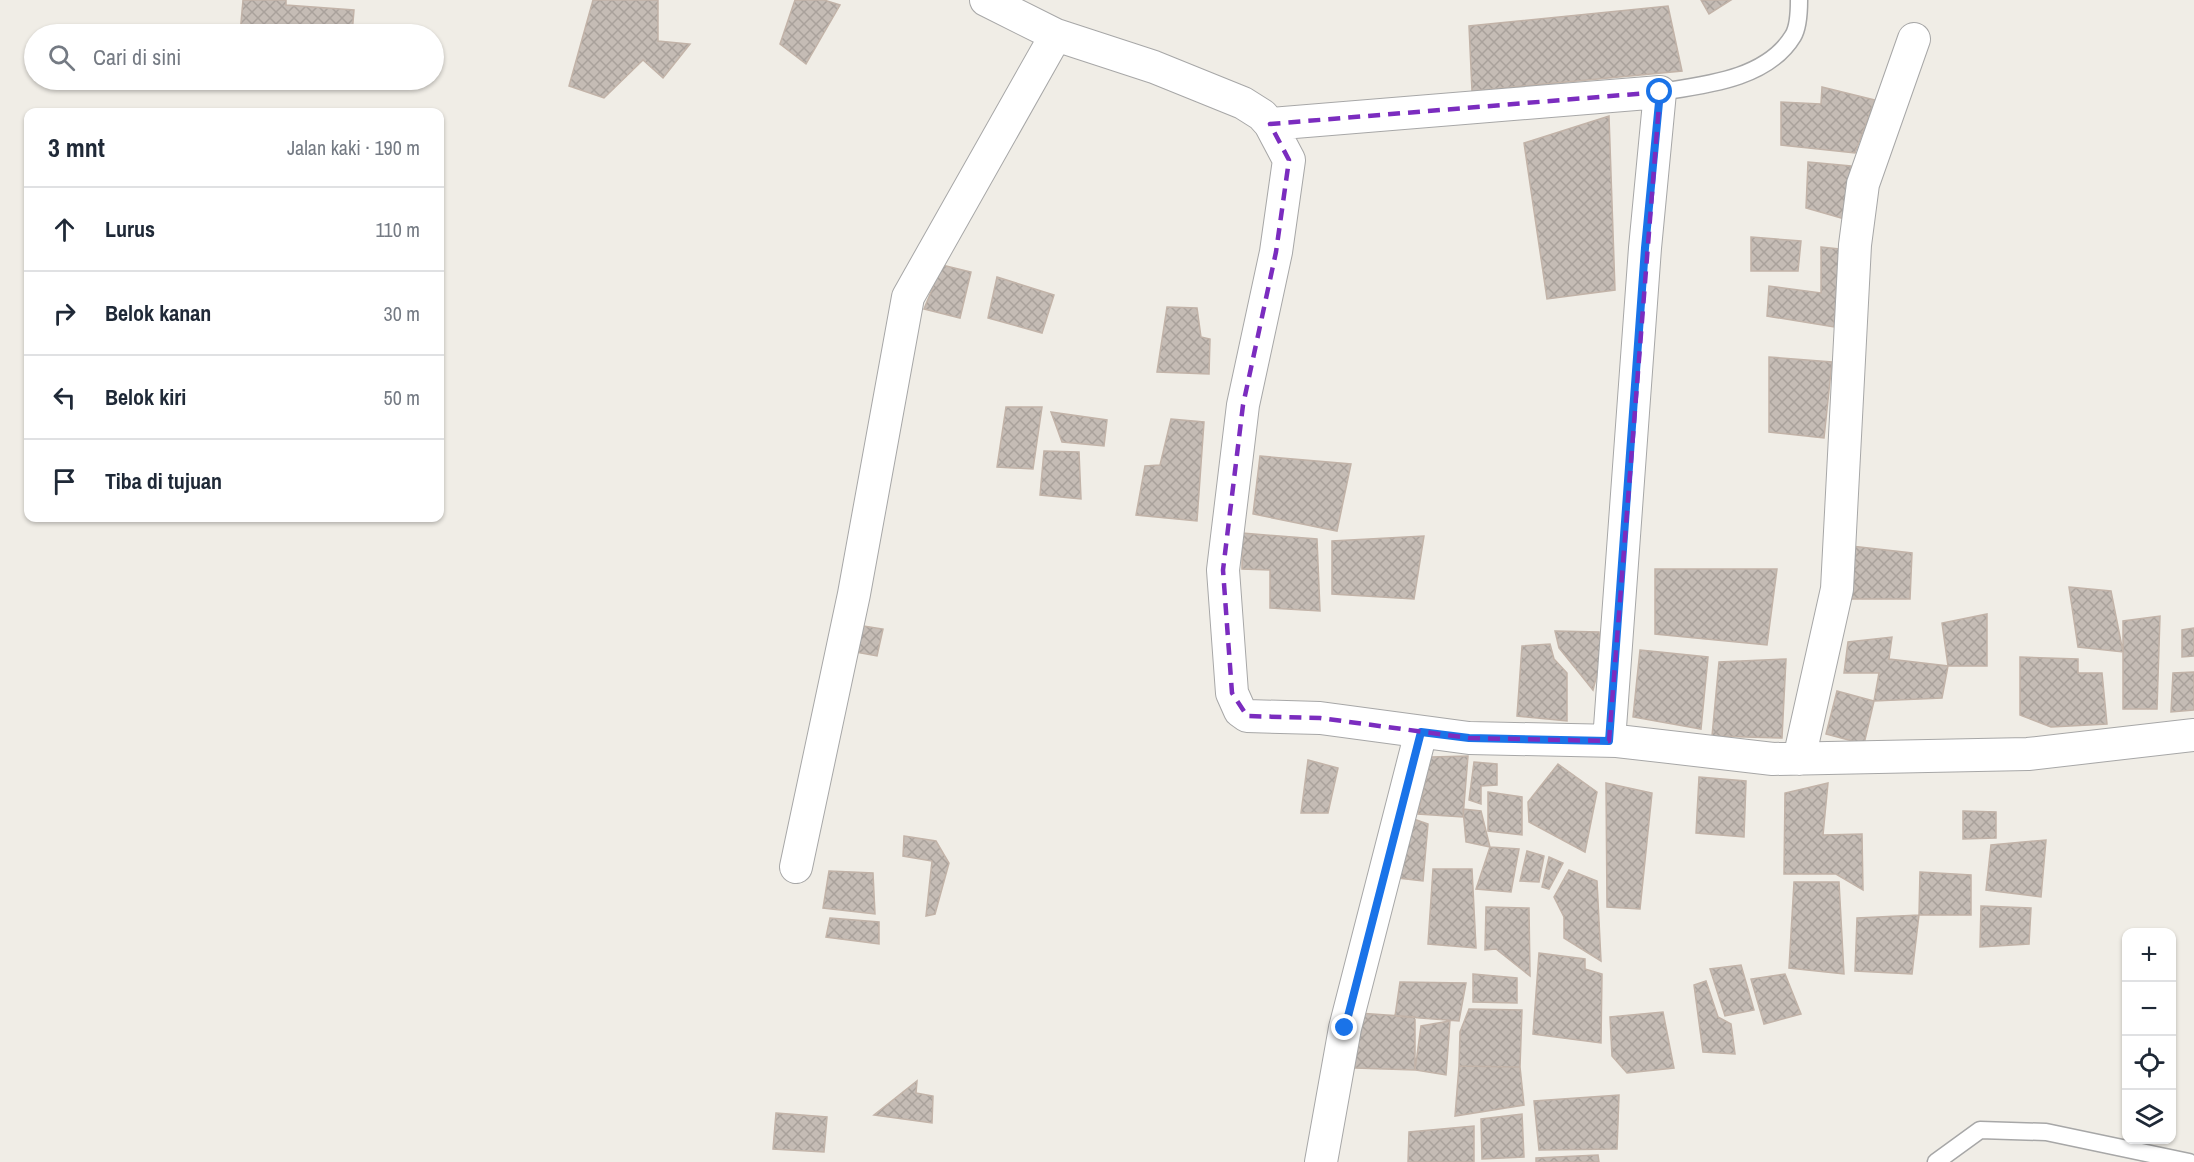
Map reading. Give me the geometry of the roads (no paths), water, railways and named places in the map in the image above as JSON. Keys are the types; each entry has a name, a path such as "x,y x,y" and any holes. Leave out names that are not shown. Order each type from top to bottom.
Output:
{"street":[{"path":"986,0 1056,35 1154,67 1229,96 1262,115 1270,124 1289,160 1276,252 1243,405 1223,570 1232,693 1240,711 1247,716 1320,718 1469,738 1609,741 1773,759 2028,754 2194,735"},
{"path":"796,867 854,594 908,297 1056,35"},
{"path":"1799,759 1837,589 1859,203 1863,184 1914,39"},
{"path":"1270,124 1660,92 1645,248 1609,741"},
{"path":"1321,1162 1345,1028 1421,732"}],"lane":[{"path":"1660,92 1729,81 1777,55 1794,35 1799,0"},
{"path":"1936,1162 1980,1130 2046,1132 2189,1162"}]}
